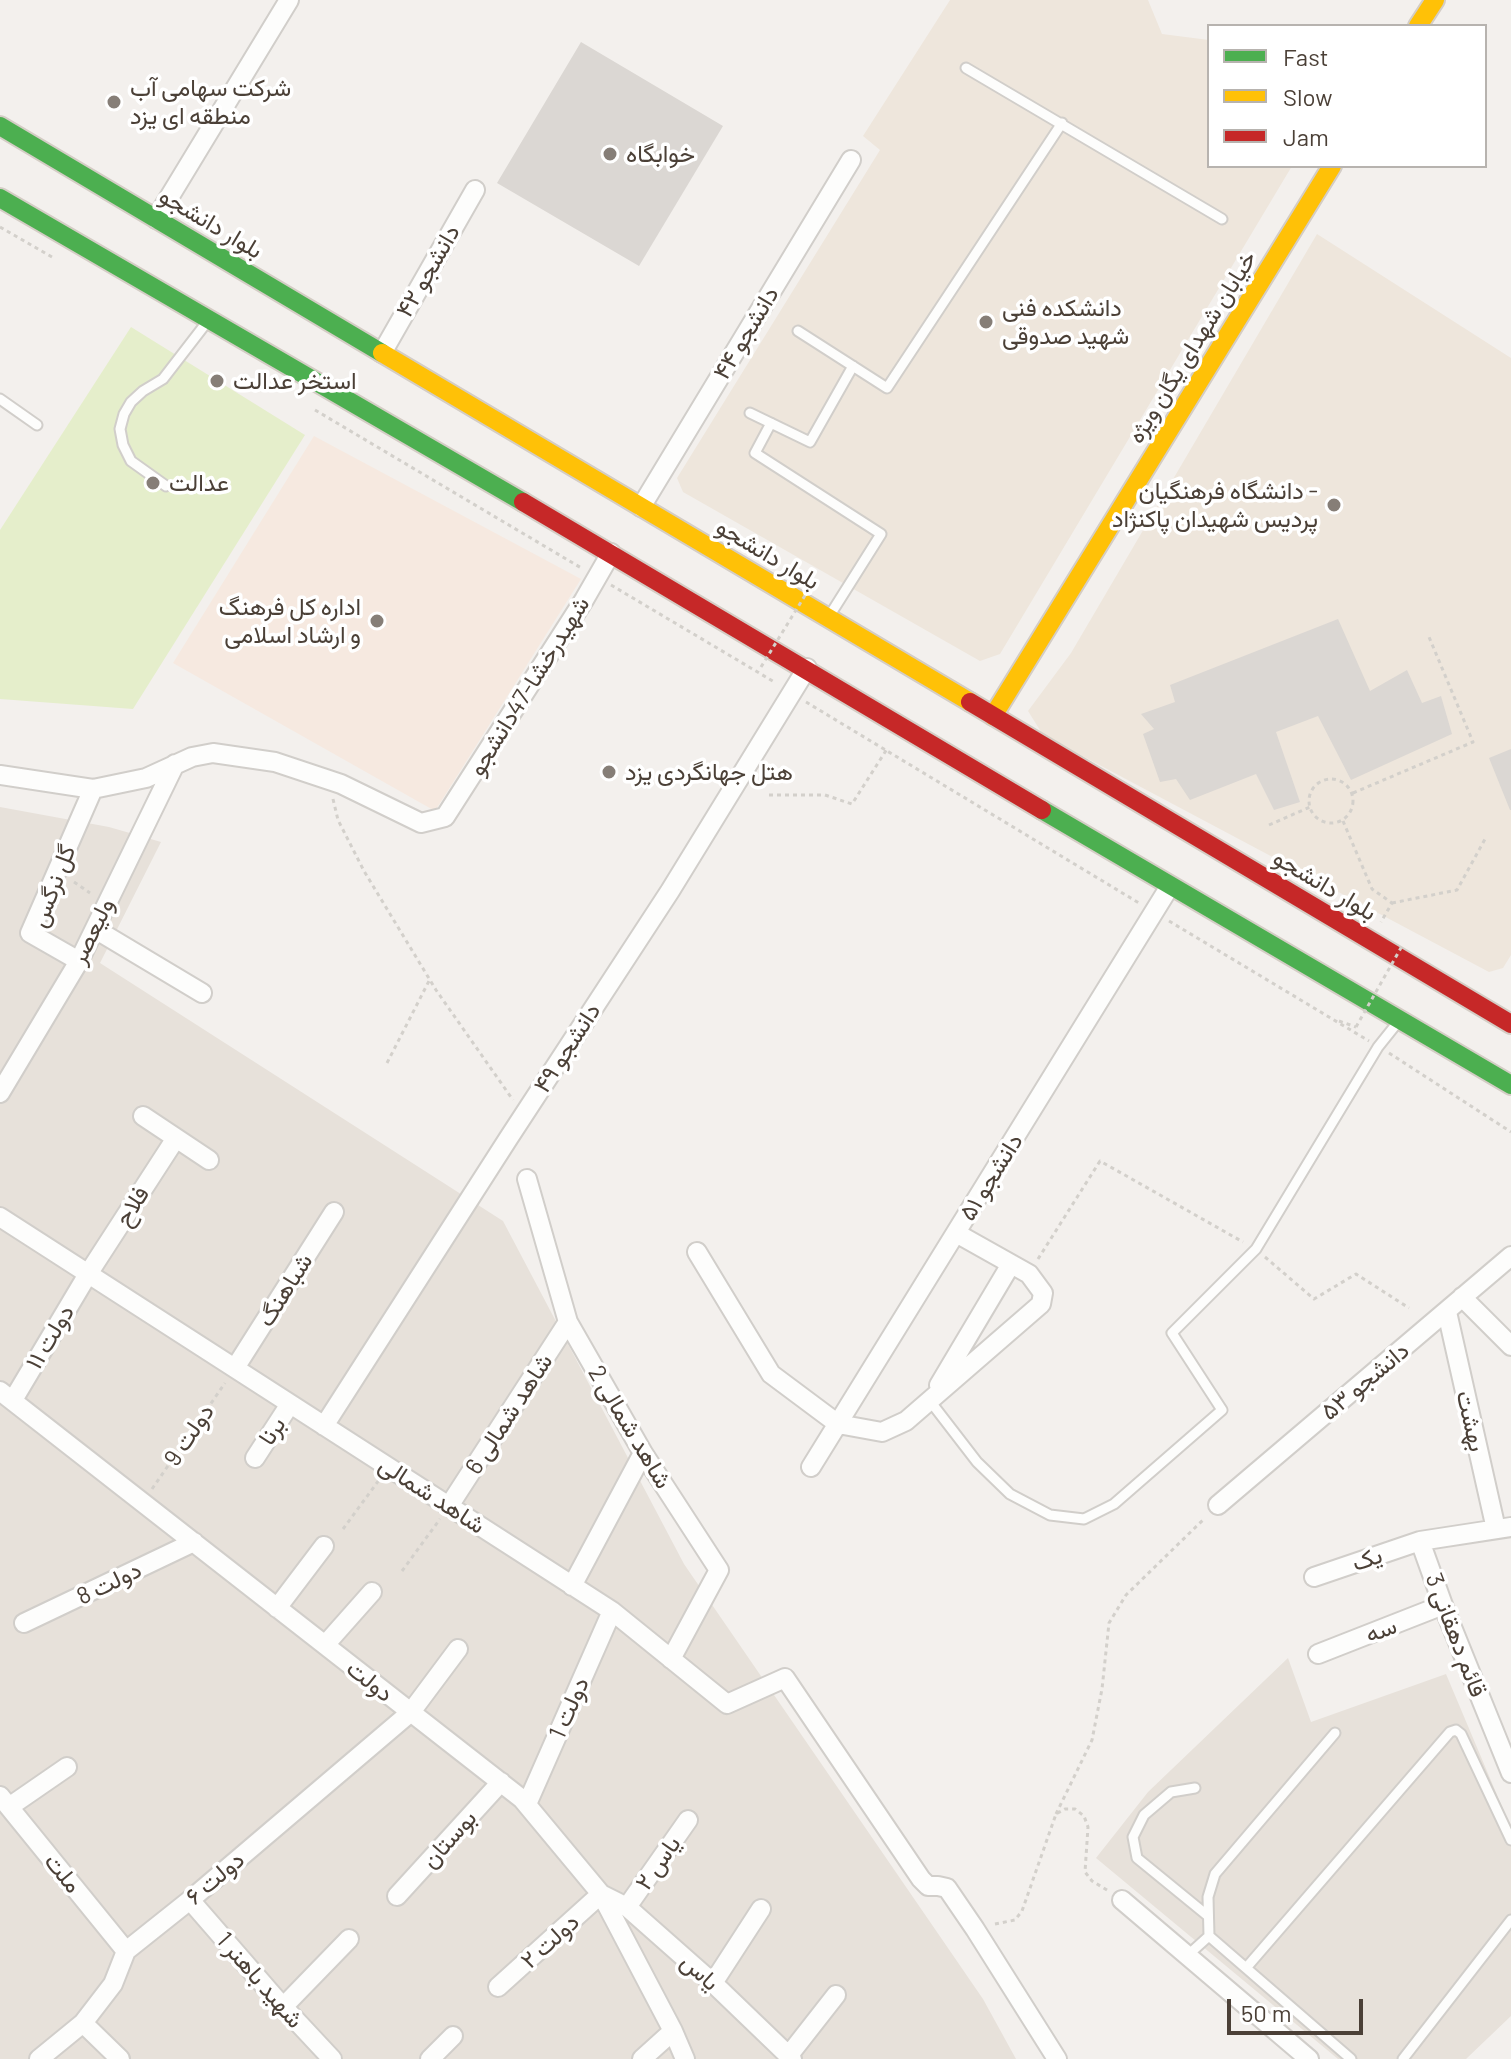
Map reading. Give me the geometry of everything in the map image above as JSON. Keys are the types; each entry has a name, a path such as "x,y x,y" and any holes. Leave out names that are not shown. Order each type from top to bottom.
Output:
{"main road":[{"path":"1419,24 1435,0"},
{"name":"بلوار دانشجو","path":"0,126 1511,1024"},
{"name":"خیابان شهدای یگان ویژه","path":"993,716 1331,168"},
{"path":"0,198 807,668 1170,886 1511,1085"}],"street":[{"path":"156,219 289,0"},
{"name":"دانشجو ۴۴","path":"641,507 851,160"},
{"name":"دانشجو ۴۲","path":"382,353 475,190"},
{"name":"شهیدرخشا-47دانشجو","path":"328,780 421,823 445,817 611,553"},
{"name":"دانشجو ۴۹","path":"324,1426 670,891 807,668"},
{"path":"0,775 93,789 146,778 192,757 213,753 275,762 328,780"},
{"name":"ولیعصر","path":"0,1093 79,961 175,764"},
{"name":"گل نرگس","path":"79,961 30,933 93,789"},
{"name":"دانشجو ۵۱","path":"811,1467 1170,886"},
{"path":"95,929 202,993"},
{"path":"143,1116 209,1160"},
{"name":"فلاح","path":"88,1274 176,1138"},
{"name":"شاهد شمالی 2","path":"527,1179 568,1322 643,1453 719,1570 671,1659"},
{"name":"شباهنگ","path":"235,1368 334,1212"},
{"name":"شاهد شمالی","path":"0,1217 612,1611 727,1704 785,1678 921,1879 928,1886 947,1888 975,1929"},
{"path":"697,1252 771,1374 838,1424 882,1432 906,1421 1041,1304 1043,1293 1029,1274 956,1233"},
{"name":"دانشجو ۵۳","path":"1218,1505 1511,1256"},
{"path":"930,1401 1011,1264"},
{"name":"دولت ۱۱","path":"6,1395 88,1274"},
{"path":"1462,1297 1511,1346"},
{"name":"بهشت","path":"1447,1312 1504,1528"},
{"name":"شاهد شمالی 6","path":"449,1506 568,1322"},
{"name":"دولت","path":"6,1395 527,1804 601,1894 685,2059"},
{"name":"برنا","path":"255,1458 290,1404"},
{"path":"572,1586 643,1453"},
{"name":"یک","path":"1314,1577 1420,1541 1504,1528"},
{"name":"قائم دهقانی 3","path":"1420,1541 1511,1773"},
{"name":"دولت 8","path":"24,1623 194,1542"},
{"path":"277,1608 324,1546"},
{"path":"325,1645 372,1592"},
{"name":"سه","path":"1318,1654 1443,1605"},
{"name":"دولت 1","path":"527,1804 612,1611"},
{"name":"دولت ۶","path":"39,2059 83,2023 113,1984 126,1951 411,1712 458,1649"},
{"path":"4,1802 67,1767"},
{"name":"بوستان","path":"397,1896 501,1782"},
{"name":"ملت","path":"4,1802 126,1951"},
{"name":"یاس ۲","path":"627,1907 688,1820"},
{"name":"یاس","path":"601,1894 627,1907 713,1983 785,2058"},
{"name":"دولت ۲","path":"498,1987 601,1894"},
{"name":"شهید باهنر 1","path":"190,1900 332,2059"},
{"path":"1122,1900 1309,2059"},
{"path":"713,1983 761,1909"},
{"path":"975,1929 1057,2059"},
{"path":"283,2007 349,1939"},
{"path":"785,2058 836,1995"},
{"path":"83,2023 120,2059"},
{"path":"642,2059 673,2031"},
{"path":"430,2059 453,2036"}],"lane":[{"path":"966,68 1222,219"},
{"path":"798,331 887,388 1062,123"},
{"path":"166,486 131,461 120,429 131,402 163,379 209,320"},
{"path":"750,413 810,442 853,366"},
{"path":"0,399 37,425"},
{"path":"771,423 755,453 881,534 828,618"},
{"path":"930,1401 977,1462 1010,1494 1050,1515 1084,1519 1114,1504 1222,1410 1172,1333 1256,1249 1378,1047 1400,1019"},
{"path":"1246,1968 1450,1732 1456,1730 1461,1734 1511,1840"},
{"path":"1335,1733 1215,1874 1208,1897 1208,1916 1209,1936 1351,2059"},
{"path":"1195,1788 1171,1792 1144,1815 1133,1837 1137,1858 1208,1916"},
{"path":"1403,2059 1511,1920"},
{"path":"1188,1955 1209,1936"}],"path":[{"path":"0,227 55,259"},
{"path":"315,410 744,663 1334,1019 1511,1132"},
{"path":"761,667 809,589"},
{"path":"1353,793 1473,742 1429,637"},
{"path":"769,795 825,795 852,804 901,725"},
{"path":"1328,778 1343,781 1353,793 1353,809 1343,821 1327,824 1313,816 1308,801 1314,786 1328,778"},
{"path":"328,780 338,820 364,871 430,979 523,1115"},
{"path":"1269,825 1310,807"},
{"path":"1343,821 1372,889 1392,903 1457,890 1485,839"},
{"path":"57,871 106,904"},
{"path":"1371,941 1392,903"},
{"path":"1334,1019 1356,1027 1402,946"},
{"path":"387,1063 430,979"},
{"path":"1029,1274 1100,1161 1256,1249 1314,1299 1356,1274 1409,1308"},
{"name":"دولت 9","path":"143,1502 235,1368"},
{"path":"343,1529 389,1467"},
{"path":"975,1929 1015,1920 1022,1911 1056,1814 1092,1740 1102,1689 1109,1623 1126,1595 1218,1505"},
{"path":"402,1571 449,1506"},
{"path":"1056,1814 1065,1809 1075,1809 1084,1816 1088,1827 1085,1872 1092,1881 1122,1900"}],"shaded area":[{"name":"دانشکده فنی شهید صدوقی","path":"950,0 1148,0 1162,34 1207,40 1207,168 1291,168 1000,654 980,661 683,492 677,478 880,150 863,136"},
{"name":"دانشگاه فرهنگیان - پردیس شهیدان پاکنژاد","path":"1317,234 1511,358 1511,955 1503,968 1489,972 1043,735 1028,711 1071,653"},
{"name":"اداره کل فرهنگ و ارشاد اسلامی","path":"314,436 581,579 435,811 173,663"},
{"path":"0,807 109,827 161,842 100,963 503,1221 684,1564 983,1999 1016,2059 0,2059"},
{"path":"1288,1658 1311,1722 1446,1674 1511,1828 1511,2016 1466,2059 1338,2059 1096,1858 1148,1792"}],"green space":[{"name":"عدالت","path":"131,327 305,435 133,709 0,699 0,530"}],"building":[{"name":"خوابگاه","path":"581,42 723,126 639,266 497,183"},
{"path":"1338,619 1370,691 1407,670 1422,703 1441,696 1452,734 1351,780 1318,716 1276,732 1300,802 1274,810 1256,774 1190,800 1176,779 1160,782 1143,734 1154,729 1141,714 1175,702 1170,685"},
{"path":"1511,749 1511,810 1510,810 1489,758"}],"traffic: fast":[{"path":"0,126 382,353"},
{"path":"0,198 523,502"},
{"path":"1042,810 1511,1085"}],"traffic: slow":[{"path":"1419,24 1435,0"},
{"path":"993,716 1331,168"},
{"path":"382,353 970,702"}],"traffic: jam":[{"path":"523,502 1042,810"},
{"path":"970,702 1511,1024"}],"place":[{"name":"شرکت سهامی آب منطقه ای یزد","path":"114,102"},
{"name":"خوابگاه","path":"610,154"},
{"name":"دانشکده فنی شهید صدوقی","path":"986,322"},
{"name":"استخر عدالت","path":"217,381"},
{"name":"عدالت","path":"153,483"},
{"name":"دانشگاه فرهنگیان - پردیس شهیدان پاکنژاد","path":"1334,505"},
{"name":"اداره کل فرهنگ و ارشاد اسلامی","path":"377,621"},
{"name":"هتل جهانگردی یزد","path":"609,772"}]}
